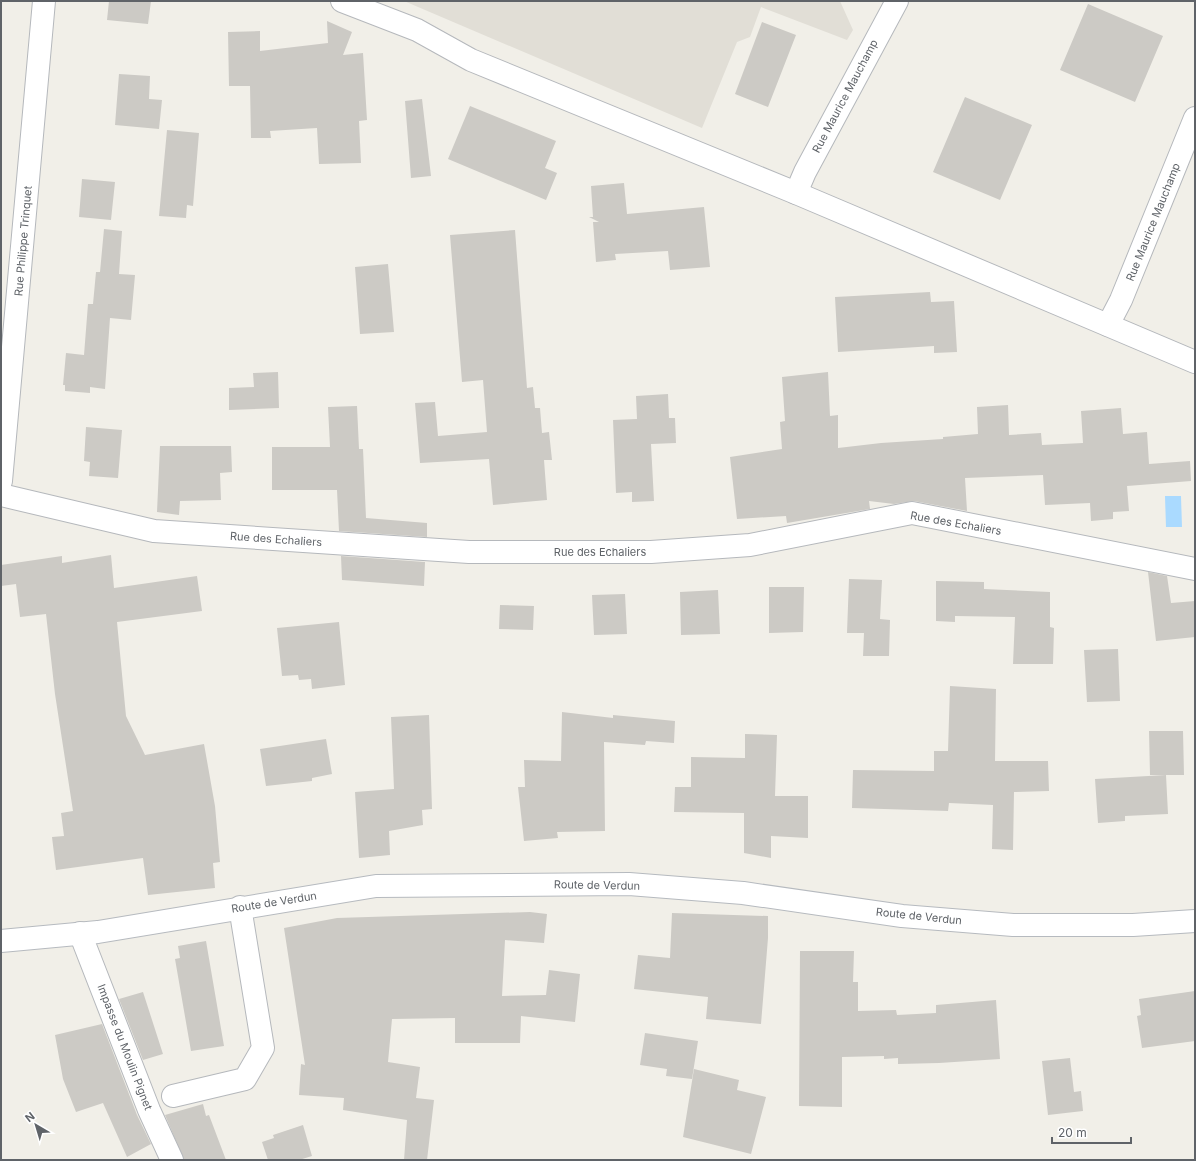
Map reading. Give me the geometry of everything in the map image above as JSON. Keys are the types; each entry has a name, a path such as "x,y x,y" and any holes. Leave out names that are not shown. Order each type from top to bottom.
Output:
{"street":[{"name":"Rue Philippe Trinquet","path":"1,481 44,1"},
{"path":"342,1 417,30 471,60 796,193 1195,362"},
{"name":"Rue Maurice Mauchamp","path":"796,193 805,172 897,1"},
{"name":"Rue Maurice Mauchamp","path":"1108,325 1121,300 1195,118"},
{"name":"Rue des Echaliers","path":"1,495 154,531 469,552 651,552 750,545 912,513 1195,569"},
{"name":"Route de Verdun","path":"1,941 98,932 240,907 376,886 629,884 743,893 902,916 1013,925 1133,925 1195,921"},
{"path":"173,1096 245,1079 263,1048 240,907"},
{"name":"Impasse du Moulin Pignet","path":"80,933 149,1110 172,1160"}],"shaded area":[{"path":"404,1 840,1 853,30 847,40 761,7 750,37 737,42 702,128"}],"water":[{"path":"1165,496 1181,496 1182,527 1166,527"}],"building":[{"path":"109,1 151,1 148,24 107,20"},
{"path":"1088,4 1163,36 1135,102 1060,70"},
{"path":"327,21 352,32 343,55 363,53 367,120 359,121 361,163 319,164 317,128 270,131 271,138 251,138 250,86 229,86 228,32 260,31 260,51 328,43"},
{"path":"762,22 796,35 768,107 735,94"},
{"path":"119,74 150,76 149,99 162,100 159,129 115,125"},
{"path":"965,97 1032,125 1000,200 933,172"},
{"path":"422,99 431,176 411,178 405,101"},
{"path":"470,106 556,141 545,168 557,173 546,200 448,159"},
{"path":"167,130 199,133 193,206 187,205 186,218 159,216"},
{"path":"82,179 115,182 111,220 79,217"},
{"path":"624,183 627,214 704,207 710,267 670,270 668,251 615,254 616,260 596,262 593,222 599,222 589,217 593,217 591,186"},
{"path":"104,229 122,231 119,274 135,275 131,320 110,318 105,389 90,387 90,393 65,391 65,385 63,385 66,353 84,355 88,304 93,304 96,272 100,272"},
{"path":"515,230 527,388 533,387 535,408 540,408 542,433 549,432 552,460 544,460 547,500 493,505 489,459 420,463 415,403 435,402 438,436 487,432 483,380 462,382 450,235"},
{"path":"388,264 394,332 360,334 355,267"},
{"path":"930,292 931,302 954,301 957,352 934,353 934,346 838,352 835,297"},
{"path":"278,372 279,408 229,410 229,388 254,387 253,373"},
{"path":"828,372 830,416 838,415 838,448 881,443 943,439 943,437 978,434 977,407 1008,405 1009,435 1041,433 1042,445 1083,443 1081,411 1121,408 1123,434 1147,432 1149,464 1190,461 1191,481 1127,486 1129,511 1113,512 1113,519 1091,521 1090,503 1045,505 1043,475 965,478 967,511 914,501 894,504 869,501 870,509 787,523 786,516 737,519 730,457 782,449 780,422 785,421 782,377"},
{"path":"668,394 669,418 675,418 676,443 651,444 654,501 632,502 632,492 616,493 613,420 637,419 636,396"},
{"path":"357,406 359,449 363,449 366,518 427,523 427,537 339,531 337,490 272,490 272,447 330,447 328,407"},
{"path":"86,427 122,430 118,478 89,476 90,462 84,461"},
{"path":"160,446 231,446 232,472 220,473 221,500 180,501 179,515 157,512"},
{"path":"111,555 114,588 197,576 202,611 117,622 126,716 145,755 204,744 215,806 220,862 213,863 215,888 148,895 143,858 56,870 52,837 64,836 61,813 73,811 55,694 46,614 20,617 16,584 1,586 1,565 62,556 62,563"},
{"path":"341,556 425,562 424,586 342,580"},
{"path":"1148,572 1167,576 1171,603 1195,601 1195,637 1156,641"},
{"path":"849,579 882,580 880,619 890,620 889,656 863,656 864,633 847,633"},
{"path":"936,581 984,582 984,589 1050,592 1050,627 1054,628 1053,664 1013,664 1015,617 955,616 955,622 936,621"},
{"path":"769,587 804,587 803,632 769,633"},
{"path":"718,590 720,634 681,635 680,592"},
{"path":"625,594 627,634 594,635 592,595"},
{"path":"500,605 534,606 533,630 499,629"},
{"path":"339,622 345,685 312,689 311,679 299,680 298,675 282,676 277,628"},
{"path":"1118,649 1120,701 1087,702 1084,650"},
{"path":"950,686 996,689 995,761 1048,761 1049,791 1014,792 1013,850 992,849 993,805 949,803 948,811 852,808 853,770 934,771 934,751 948,751"},
{"path":"562,712 613,718 613,715 675,721 674,743 646,741 645,745 604,742 605,831 557,832 558,838 524,841 518,787 525,787 524,760 561,761"},
{"path":"429,715 432,809 422,810 423,825 389,831 390,855 359,858 355,792 394,789 391,717"},
{"path":"1149,731 1183,731 1184,775 1150,775"},
{"path":"745,734 777,735 775,796 808,796 808,838 771,836 771,858 744,853 744,813 674,812 675,787 691,787 691,757 745,758"},
{"path":"326,739 332,774 312,778 312,781 266,786 260,749"},
{"path":"1166,775 1168,814 1125,816 1125,821 1098,823 1095,779"},
{"path":"530,912 547,914 544,943 505,940 502,996 546,995 549,970 580,974 575,1022 521,1016 520,1043 455,1043 455,1018 392,1019 388,1062 420,1067 416,1098 434,1100 427,1160 404,1160 407,1120 343,1110 344,1098 299,1095 301,1064 305,1065 284,928 337,918"},
{"path":"672,913 768,916 768,938 761,1024 706,1019 708,997 634,989 638,955 670,958"},
{"path":"206,941 224,1046 191,1051 175,959 180,958 178,946"},
{"path":"800,951 854,951 853,982 858,982 858,1011 896,1010 897,1015 936,1013 936,1005 996,1000 1000,1059 898,1064 898,1058 884,1059 884,1056 842,1057 842,1107 799,1106"},
{"path":"1195,991 1195,1041 1142,1048 1137,1016 1141,1015 1139,999"},
{"path":"143,992 163,1054 143,1060 119,999"},
{"path":"102,1024 137,1115 151,1144 127,1157 103,1103 76,1112 63,1079 55,1035"},
{"path":"645,1033 698,1041 692,1079 666,1076 667,1069 640,1065"},
{"path":"1070,1058 1074,1092 1081,1091 1083,1111 1048,1115 1042,1061"},
{"path":"694,1069 739,1080 737,1090 766,1097 751,1154 683,1137"},
{"path":"203,1104 206,1116 209,1115 226,1160 184,1160 165,1115"},
{"path":"303,1125 312,1156 299,1160 268,1160 262,1142 274,1138 273,1135"}]}
